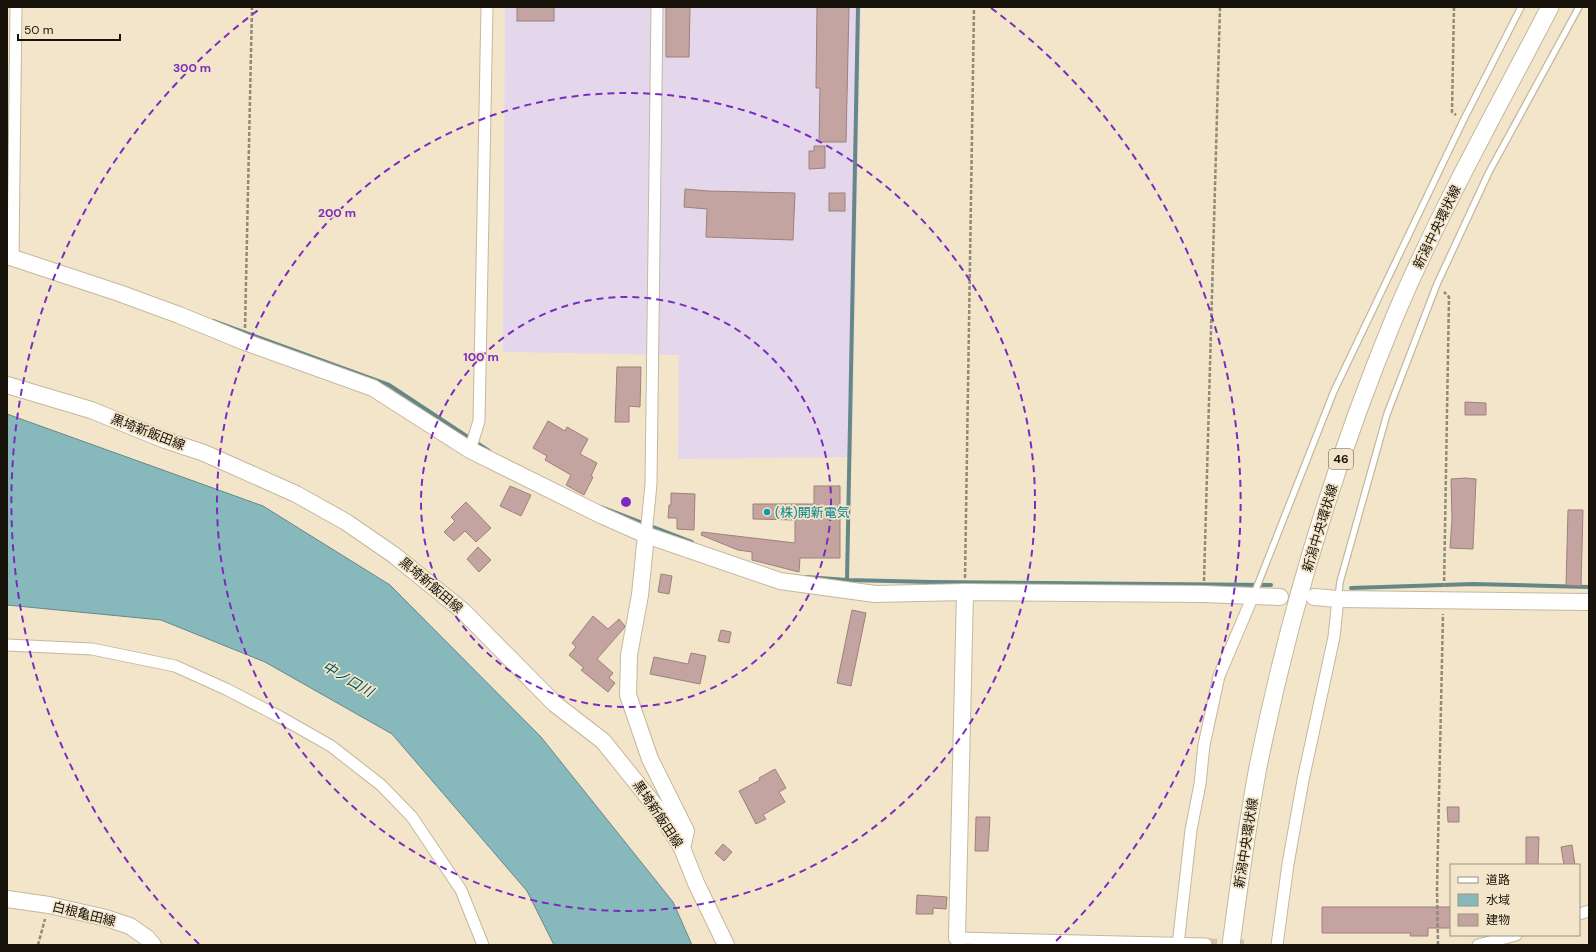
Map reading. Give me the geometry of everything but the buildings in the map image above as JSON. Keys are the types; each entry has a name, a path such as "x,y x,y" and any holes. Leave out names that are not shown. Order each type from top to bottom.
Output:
{"main road":[{"name":"新潟中央環状線","path":"1232,945 1247,831 1269,715 1293,617 1330,494 1368,386 1396,316 1422,258 1473,153 1550,7"}],"street":[{"path":"16,7 10,256 126,295 245,342 373,388 470,450 646,535 780,581 875,594 965,592 1204,594 1280,597"},
{"path":"470,450 479,421 487,7"},
{"path":"657,7 651,484 640,595 629,655 628,695 650,759 686,831 682,848"},
{"name":"黒埼新飯田線","path":"7,385 92,410 165,440 204,453 296,494 346,522 394,555 463,611 555,704 603,741 656,807 682,848 696,883 726,945"},
{"path":"965,592 958,941 1206,944"},
{"path":"1178,944 1191,830 1200,784 1204,745 1219,676 1253,596"},
{"path":"1314,597 1338,599 1589,602"},
{"path":"1277,945 1288,864 1303,780 1334,637 1338,599"},
{"path":"7,645 92,649 175,666 226,689 331,746 381,785 412,817 460,890 484,945"},
{"name":"白根亀田線","path":"7,899 49,905 106,918 130,926 147,938 153,945"},
{"path":"1478,945 1512,936"}],"lane":[{"path":"1253,596 1334,391 1463,121 1521,7"},
{"path":"1338,599 1340,582 1388,414 1437,284 1489,172 1579,7"}],"path":[{"path":"245,342 252,7"},
{"path":"965,592 974,7"},
{"path":"1204,594 1220,7"},
{"path":"1454,7 1452,112 1463,121"},
{"path":"1437,284 1449,297 1437,890 1438,945"},
{"path":"38,945 49,905"}],"shaded area":[{"path":"505,7 861,7 852,457 678,459 679,355 503,352"}],"water":[{"name":"中ノ口川","path":"7,414 263,506 390,585 541,737 673,902 692,945 554,945 527,891 392,734 265,662 161,620 7,605"}],"waterway":[{"path":"847,580 858,7"},
{"path":"213,321 389,385 489,451"},
{"path":"601,507 692,542"},
{"path":"806,577 847,580 931,582 1271,585"},
{"path":"1351,588 1473,584 1589,587"}],"tunnel":[{"path":"1206,944 1244,945"}],"place":[{"name":"(株)開新電気","path":"767,512"}]}
